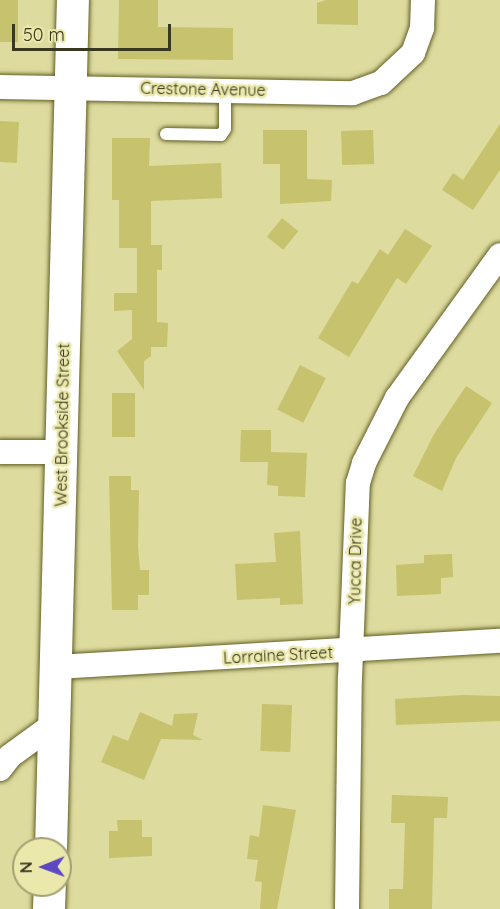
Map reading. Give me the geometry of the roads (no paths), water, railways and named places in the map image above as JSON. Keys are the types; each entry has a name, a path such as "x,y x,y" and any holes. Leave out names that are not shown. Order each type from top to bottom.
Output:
{"street":[{"name":"West Brookside Street","path":"51,837 73,0"},
{"name":"Crestone Avenue","path":"0,87 70,86 353,93 381,83 399,69 413,53 422,28 423,0"},
{"name":"Yucca Drive","path":"347,909 356,508 364,463 397,398 500,255"},
{"path":"0,452 61,452"},
{"name":"Lorraine Street","path":"56,667 500,641"},
{"path":"3,758 54,724"}],"lane":[{"path":"166,134 222,135 225,129 225,89"}]}
